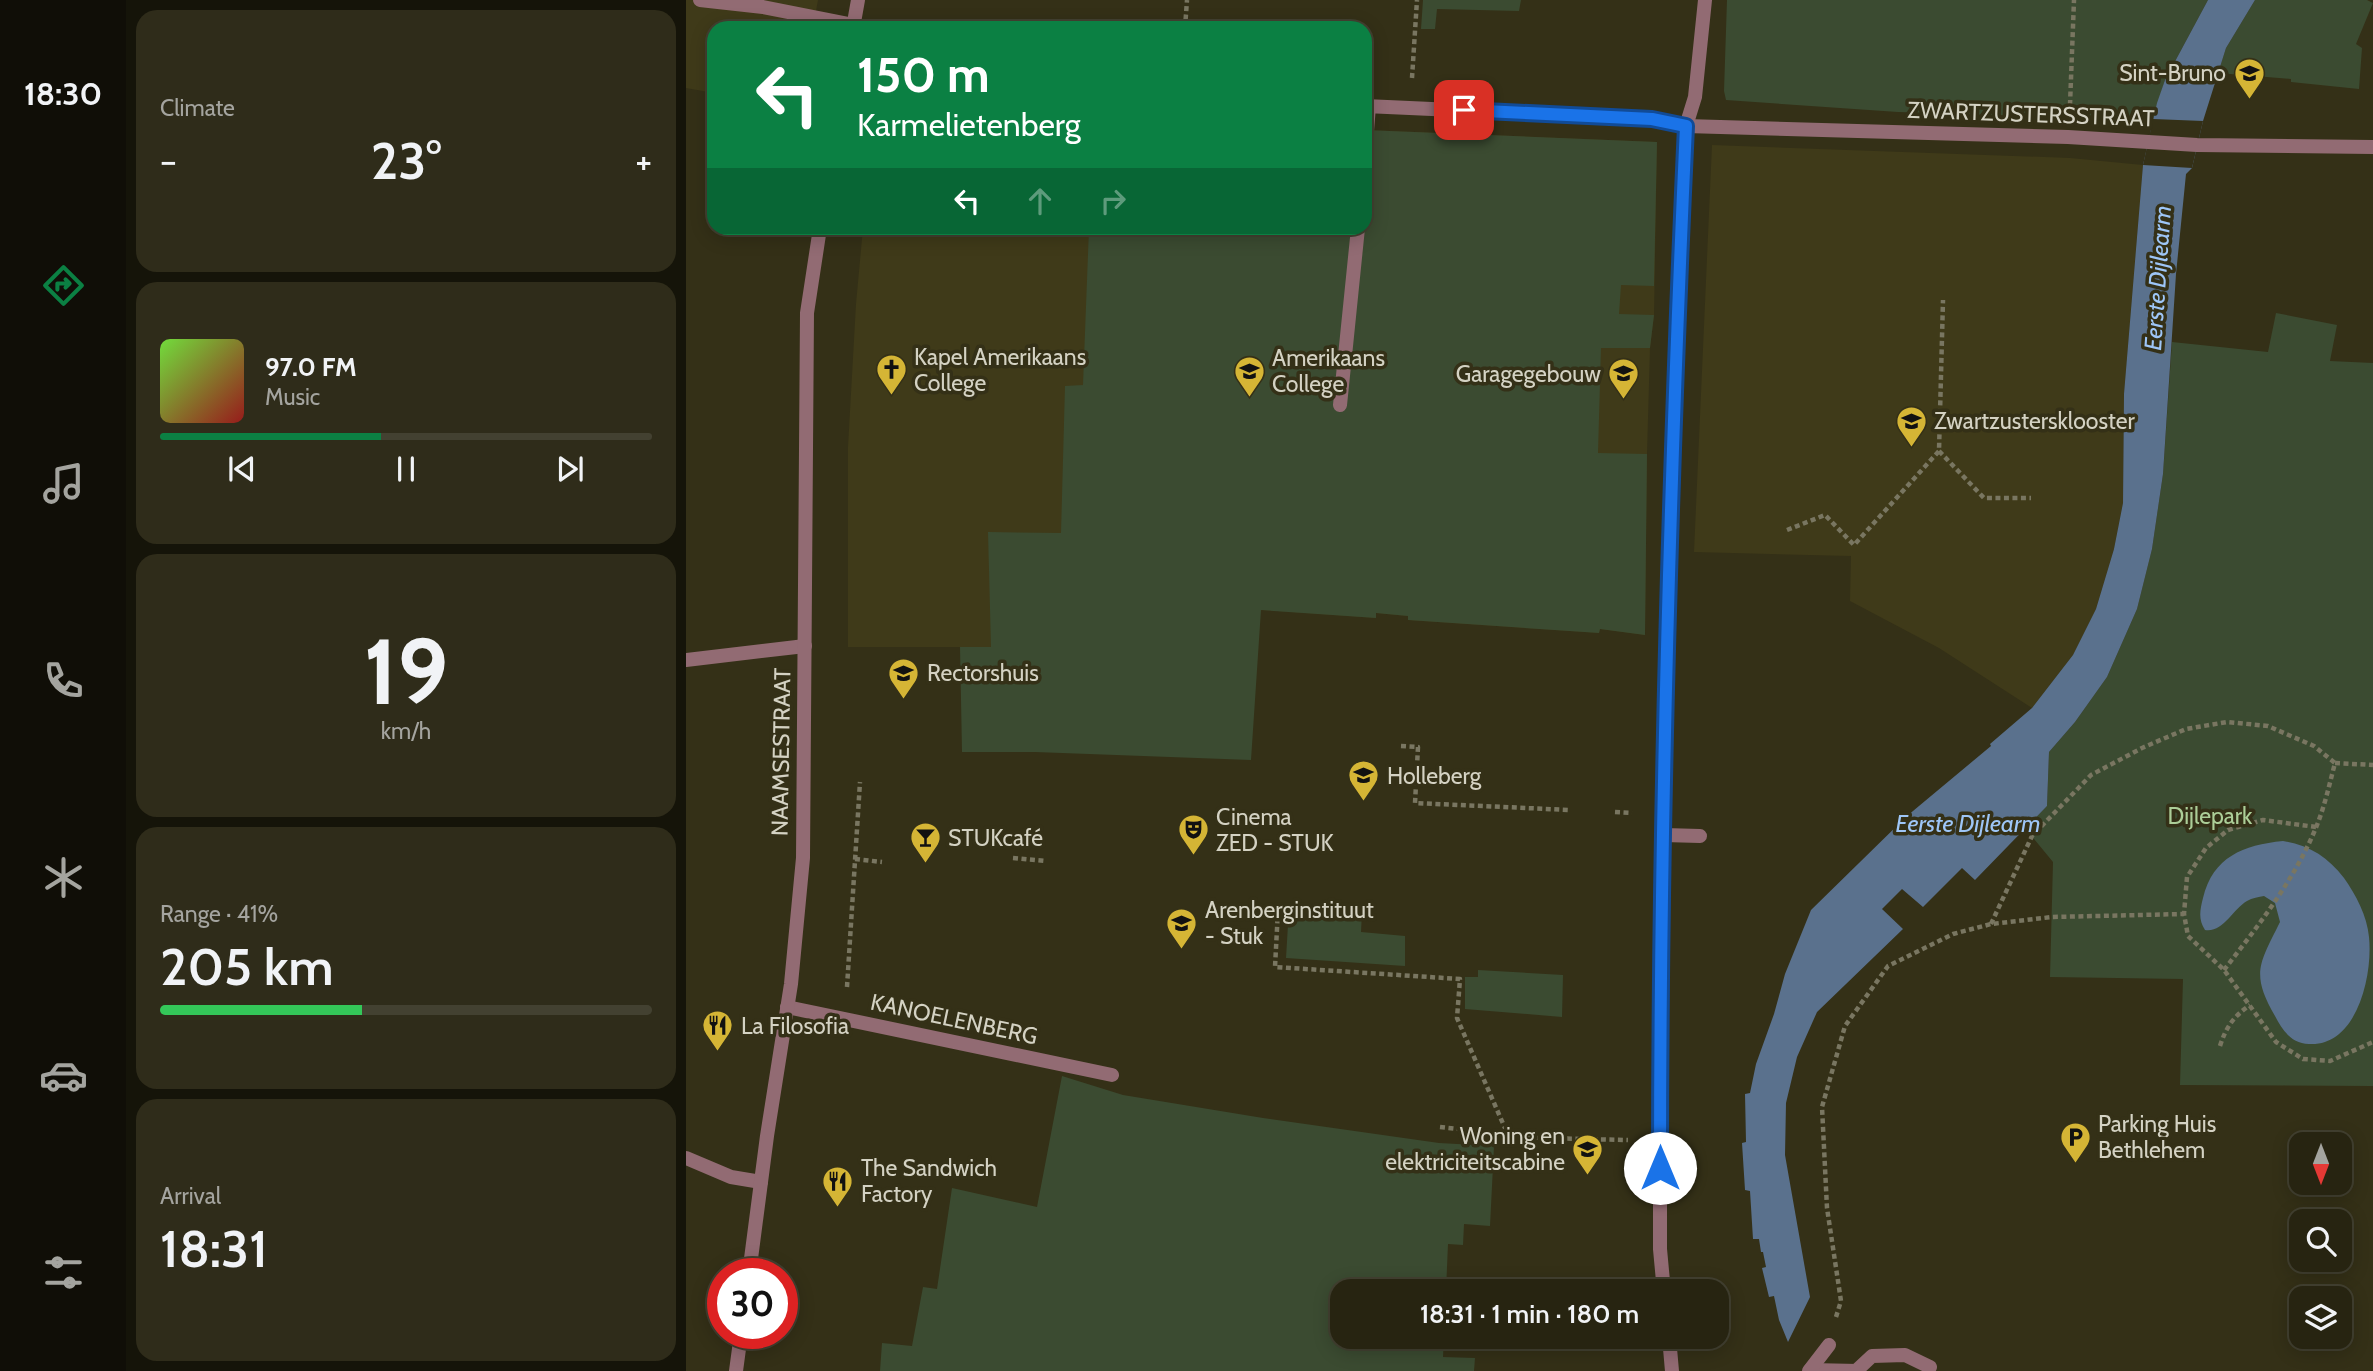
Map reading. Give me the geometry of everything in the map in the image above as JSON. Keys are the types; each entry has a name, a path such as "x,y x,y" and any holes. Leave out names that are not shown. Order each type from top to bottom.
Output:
{"street":[{"path":"700,0 763,6 830,21"},
{"path":"854,21 858,0"},
{"path":"1663,1279 1660,1249 1660,1047 1670,528 1686,126 1695,97 1705,0"},
{"name":"ZWARTZUSTERSSTRAAT","path":"1372,106 1652,119 1686,126 2068,138 2197,145 2373,147"},
{"name":"NAAMSESTRAAT","path":"751,1258 787,1007 803,858 807,313 819,235"},
{"path":"1340,405 1357,235"},
{"path":"686,660 805,646"},
{"path":"1664,835 1700,836"},
{"name":"KANOELENBERG","path":"787,1007 1112,1075"},
{"path":"686,1158 731,1177 761,1182"},
{"path":"1809,1371 1829,1345"},
{"path":"736,1371 739,1349"},
{"path":"1670,1349 1672,1371"},
{"path":"1809,1371 1858,1371 1872,1356 1905,1355 1930,1367 1924,1371"}],"path":[{"path":"1186,21 1187,0"},
{"path":"1412,86 1417,0"},
{"path":"2068,138 2074,0"},
{"path":"1787,530 1825,514 1854,545 1938,451 1942,300"},
{"path":"1938,451 1984,498 2031,498"},
{"path":"1991,924 2032,836 2091,775 2186,729 2227,722 2268,726 2315,746 2336,764 2373,765"},
{"path":"1401,746 1418,747 1415,803 1570,810"},
{"path":"2224,971 2270,910 2311,839 2336,764"},
{"path":"847,987 860,782"},
{"path":"2316,827 2263,820 2228,830 2206,848 2186,877 2184,914 2188,936 2224,971 2276,1042 2304,1059 2330,1060 2373,1042"},
{"path":"1013,858 1046,861"},
{"path":"855,859 882,862"},
{"path":"1278,910 1275,967 1460,979 1457,1018 1508,1135"},
{"path":"1829,1345 1840,1301 1827,1208 1822,1107 1844,1026 1888,966 1952,934 1991,924 2052,917 2184,914"},
{"path":"2220,1045 2224,1032 2235,1015 2249,1005"},
{"path":"1440,1127 1541,1138 1660,1141"}],"shaded area":[{"path":"686,0 818,0 814,21 707,21 707,92 686,88"},
{"name":"Amerikaans College","path":"1372,130 1657,142 1654,315 1650,348 1647,454 1645,635 1600,629 1599,633 1408,620 1408,616 1376,613 1376,618 1262,610 1200,647 848,647 848,447 862,235 1372,235"},
{"name":"Zwartzustersklooster","path":"1712,145 2070,158 2143,165 2124,394 2123,503 2114,549 2096,609 2073,655 2032,708 1939,648 1850,601 1851,556 1694,552"}],"green space":[{"path":"1423,0 1521,0 1519,11 1437,9 1435,29 1421,29"},
{"path":"1727,0 2208,0 2165,80 2153,119 2122,119 1898,112 1726,100"},
{"path":"2255,0 2367,0 2373,3 2356,44 2362,48 2359,89 2291,82 2291,79 2218,73 2226,48"},
{"name":"Amerikaans College","path":"1372,130 1657,142 1654,286 1621,285 1619,314 1654,315 1650,348 1601,348 1598,453 1647,454 1645,635 1600,629 1599,633 1408,620 1408,616 1376,613 1376,618 1261,610 1251,760 962,752 960,647 991,647 988,532 1061,533 1065,386 1083,385 1089,235 1372,235"},
{"name":"Dijlepark","path":"2276,313 2337,325 2330,361 2373,363 2373,1086 2180,1085 2183,979 2050,977 2053,862 2025,828 2047,806 2049,752 2075,722 2107,677 2137,609 2152,549 2163,474 2172,342 2268,352"},
{"path":"1289,908 1362,912 1361,932 1405,936 1405,966 1286,958"},
{"path":"1478,970 1563,975 1562,1017 1465,1009 1465,977 1478,977"},
{"path":"1062,1076 1123,1095 1263,1118 1439,1143 1494,1146 1490,1226 1464,1224 1463,1245 1448,1244 1447,1279 1330,1279 1330,1349 1443,1349 1443,1357 1475,1358 1474,1371 880,1371 882,1343 912,1346 923,1287 937,1289 952,1188 1037,1207"}],"water":[{"name":"Eerste Dijlearm","path":"2208,0 2255,0 2226,48 2203,121 2192,168 2186,174 2176,274 2163,474 2152,549 2137,609 2107,677 2075,722 2049,752 2047,806 1975,880 1962,868 1923,907 1902,889 1882,909 1903,929 1817,1012 1797,1057 1786,1103 1785,1155 1810,1297 1788,1342 1779,1320 1774,1296 1769,1297 1762,1268 1766,1267 1759,1239 1753,1239 1750,1191 1745,1190 1742,1143 1746,1142 1745,1094 1750,1093 1756,1064 1785,974 1811,910 1907,816 2032,708 2073,655 2096,609 2114,549 2123,503 2124,394 2143,165 2165,80"},
{"path":"2283,841 2310,849 2325,858 2338,871 2357,899 2368,929 2368,970 2358,1006 2339,1034 2326,1042 2303,1043 2288,1035 2262,989 2260,978 2263,958 2280,922 2275,903 2264,896 2249,900 2223,924 2211,930 2205,930 2201,922 2203,898 2214,872 2222,863 2243,850"}],"pier":[{"path":"2153,119 2203,121 2192,168 2143,165"}],"place":[{"name":"Sint-Bruno","path":"2249,100"},
{"name":"Kapel Amerikaans College","path":"891,397"},
{"name":"Amerikaans College","path":"1249,398"},
{"name":"Garagegebouw","path":"1624,401"},
{"name":"Zwartzustersklooster","path":"1911,448"},
{"name":"Rectorshuis","path":"904,700"},
{"name":"Holleberg","path":"1364,803"},
{"name":"Cinema ZED - STUK","path":"1193,857"},
{"name":"STUKcafé","path":"925,865"},
{"name":"Arenberginstituut - Stuk","path":"1182,950"},
{"name":"La Filosofia","path":"718,1053"},
{"name":"Parking Huis Bethlehem","path":"2075,1164"},
{"name":"Woning en elektriciteitscabine","path":"1588,1176"},
{"name":"The Sandwich Factory","path":"838,1208"}],"route":[{"path":"1464,110 1652,119 1686,126 1670,528 1660,1168"}]}
